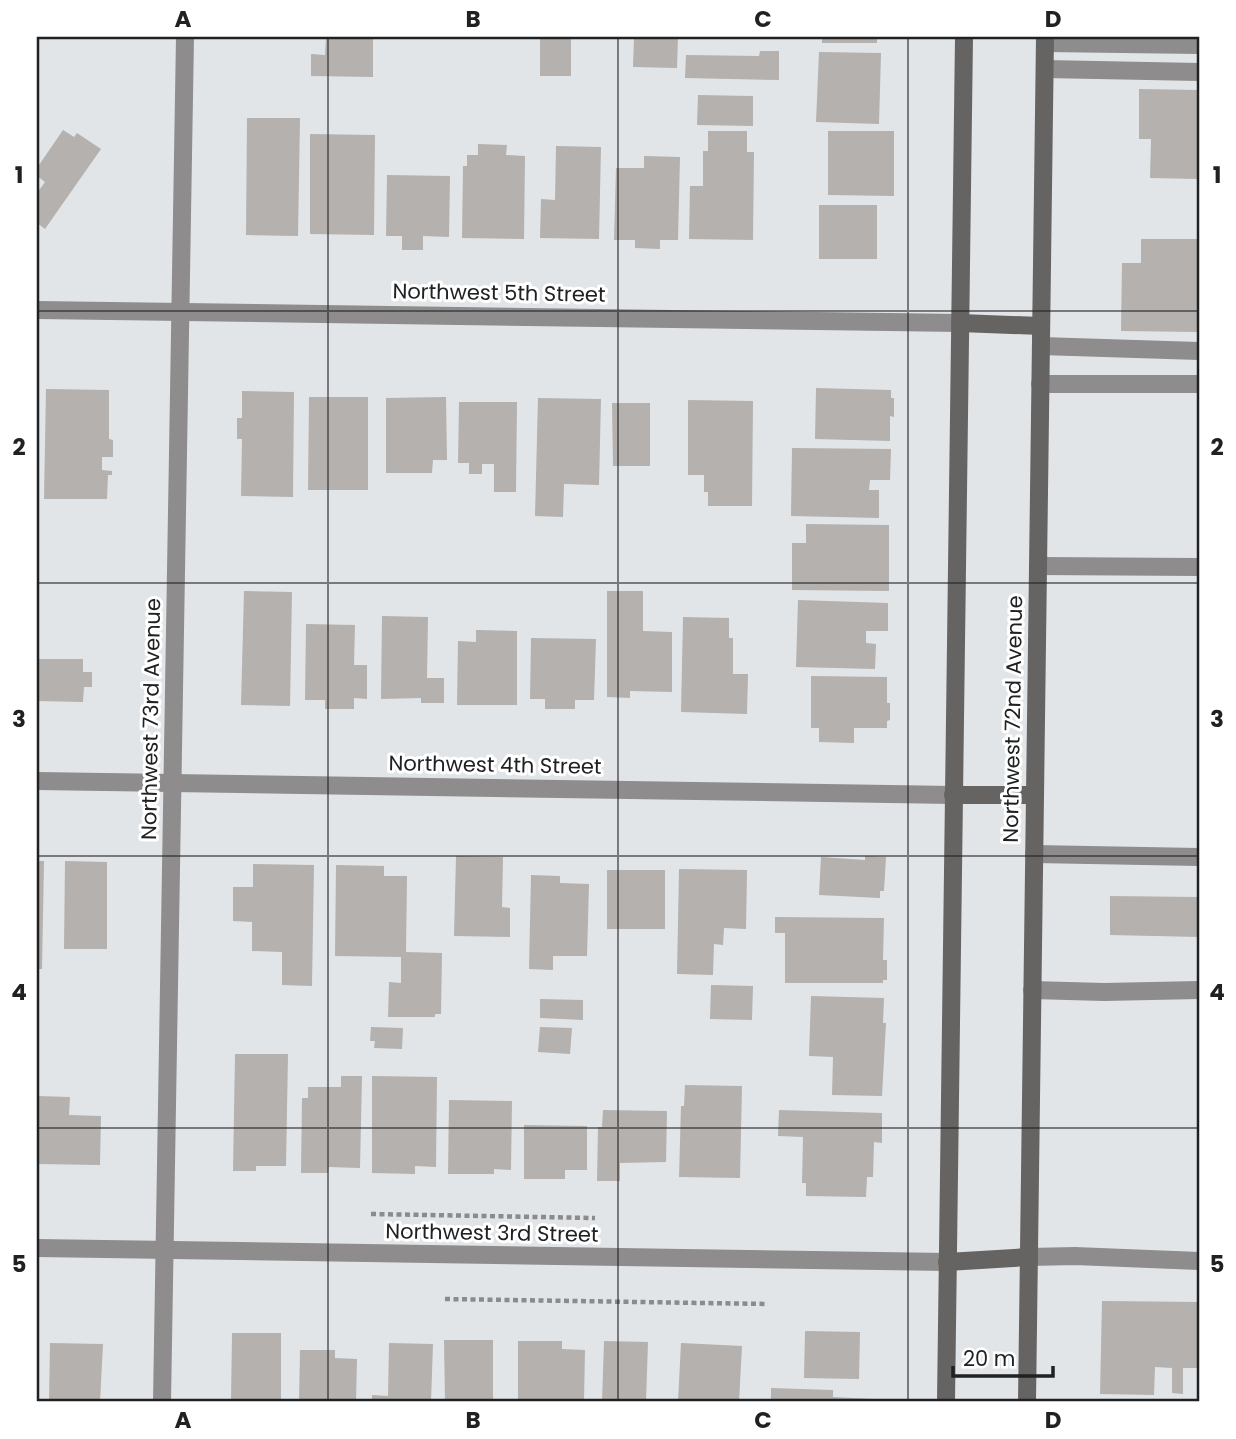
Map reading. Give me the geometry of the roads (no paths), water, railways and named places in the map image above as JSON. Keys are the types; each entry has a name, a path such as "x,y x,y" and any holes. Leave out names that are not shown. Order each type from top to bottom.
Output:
{"main road":[{"path":"946,1402 964,37"},
{"name":"Northwest 72nd Avenue","path":"1027,1402 1045,40"},
{"path":"960,323 1041,326"},
{"path":"953,795 1035,795"},
{"path":"947,1262 1029,1257"}],"street":[{"name":"Northwest 73rd Avenue","path":"162,1402 185,37"},
{"path":"1045,40 1199,46"},
{"path":"1045,69 1199,72"},
{"name":"Northwest 5th Street","path":"37,310 960,323"},
{"path":"1041,346 1199,351"},
{"path":"1040,384 1199,384"},
{"path":"1038,566 1199,567"},
{"name":"Northwest 4th Street","path":"37,781 953,795"},
{"path":"1034,854 1199,857"},
{"path":"1032,990 1104,992 1199,989"},
{"name":"Northwest 3rd Street","path":"37,1248 947,1262"},
{"path":"1029,1257 1199,1261"}]}
